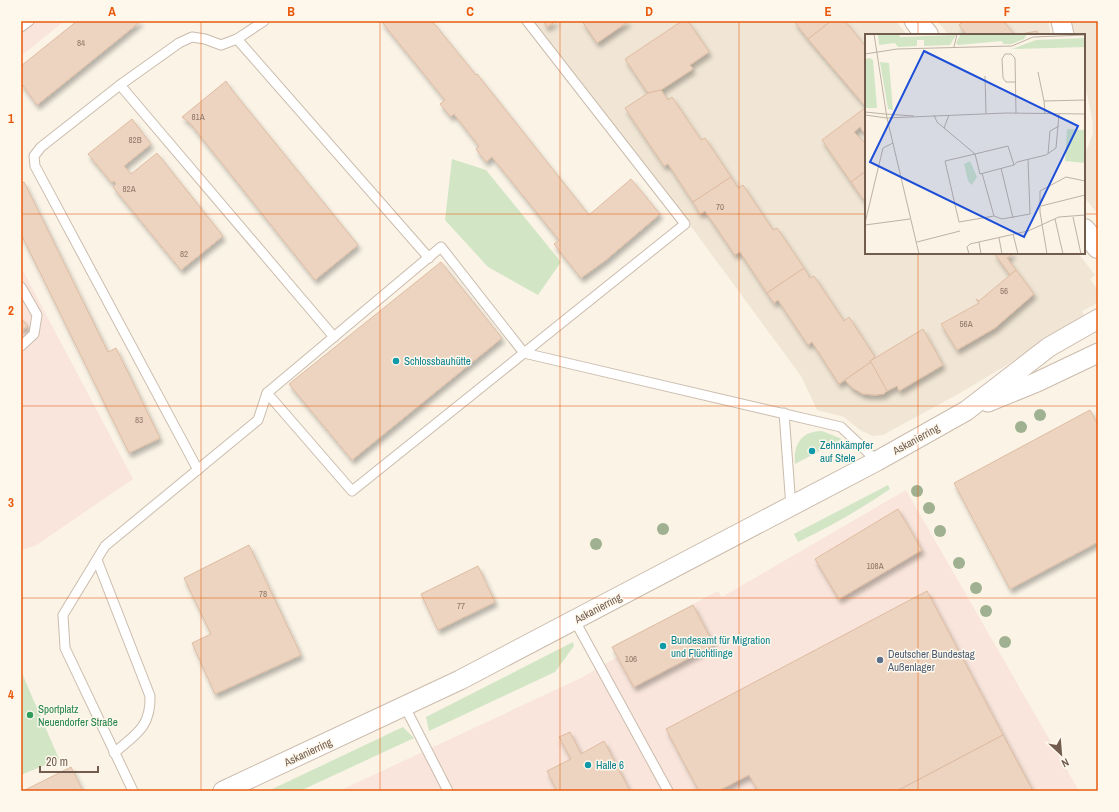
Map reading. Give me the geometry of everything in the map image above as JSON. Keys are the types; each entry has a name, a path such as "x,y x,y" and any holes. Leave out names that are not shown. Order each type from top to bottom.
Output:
{"street":[{"path":"916,21 926,34"},
{"path":"1061,21 1064,34"},
{"path":"1085,231 1098,247"},
{"name":"Askanierring","path":"966,411 1049,347 1098,319"},
{"name":"Askanierring","path":"231,789 405,707 575,621 877,461 966,411 1037,382 1098,353"}],"lane":[{"path":"21,27 29,21"},
{"path":"198,470 35,166 34,156 41,147 120,85 179,43 192,37 205,39 220,45 237,39 264,21"},
{"path":"267,393 352,491 685,224 527,21"},
{"path":"237,39 429,258"},
{"path":"120,85 334,337"},
{"path":"133,791 64,648 63,615 105,546 258,420 267,393 441,247 524,353 841,427 877,461"},
{"path":"21,287 37,315 34,334 21,346"},
{"path":"784,414 791,507"},
{"path":"97,560 150,696 150,711 142,729 114,753"},
{"path":"575,621 668,791"},
{"path":"405,707 448,791"}],"shaded area":[{"path":"21,21 64,21 21,56"},
{"path":"532,21 896,21 906,34 865,34 865,254 1079,254 1095,275 1090,279 1098,290 1098,301 1094,305 1082,311 1085,318 960,393 883,435 873,436 860,430 844,417 817,410 801,376 687,221"},
{"path":"937,21 1048,21 1051,34 948,34"},
{"path":"1071,21 1098,21 1098,214 1085,198 1085,152 1093,133 1092,118 1085,86 1085,34 1074,34"},
{"path":"21,267 133,479 35,546 21,550"},
{"path":"906,490 1079,791 339,791 581,678 617,657 612,647 718,591 722,597"}],"green space":[{"path":"452,159 486,170 561,262 538,295 488,267 445,220"},
{"path":"822,431 842,439 795,464 795,451 800,440 809,433"},
{"path":"888,485 890,489 868,504 798,542 794,534"},
{"path":"573,642 574,646 555,672 429,731 426,717"},
{"name":"Sportplatz Neuendorfer Straße","path":"21,671 59,759 21,775"},
{"path":"403,727 414,738 300,791 268,791"}],"building":[{"path":"77,21 141,21 37,105 21,83 21,66"},
{"path":"381,21 432,21 476,75 477,74 589,215 631,179 660,214 606,260 581,278 554,244 559,240 492,157 486,162 476,149 479,146 454,114 451,117 440,104 445,100"},
{"path":"543,21 556,21 547,27"},
{"path":"582,21 629,21 597,43"},
{"path":"682,21 688,21 709,52 690,65 693,69 661,90 648,93 625,59"},
{"path":"794,21 831,21 808,39"},
{"path":"831,21 845,21 865,46 865,106 808,39"},
{"path":"964,21 1003,21 1014,34 966,34 959,25"},
{"path":"1037,31 1038,34 1021,34"},
{"path":"226,81 358,245 315,280 190,123 182,117"},
{"path":"661,90 668,100 672,97 701,140 705,138 731,177 693,202 668,164 664,166 625,108 648,93"},
{"path":"865,108 865,131 863,132 860,127 854,132 865,143 865,172 851,182 822,140"},
{"path":"132,119 151,144 124,166 131,174 157,153 223,236 181,270 113,187 116,184 114,181 112,183 88,154"},
{"path":"865,172 865,202 851,182"},
{"path":"731,177 738,188 743,185 773,230 777,228 804,268 767,293 740,252 735,255 705,211 700,214 693,202"},
{"path":"24,182 108,352 116,348 160,438 129,453 21,234 21,183"},
{"path":"995,254 1013,254 1007,258 1016,270 1010,275"},
{"name":"Schlossbauhütte","path":"441,262 502,338 352,460 289,384"},
{"path":"804,268 810,278 814,276 844,321 849,317 875,357 870,361 871,362 839,384 812,342 808,345 778,300 774,303 767,293"},
{"path":"1016,270 1034,294 995,328 957,350 941,324 979,303 976,299 979,301"},
{"path":"21,318 28,326 21,331"},
{"path":"923,329 943,365 899,391 897,386 887,391 870,361"},
{"path":"871,362 887,391 884,394 863,394 852,388 845,380"},
{"path":"1090,410 1098,425 1098,542 1010,589 954,483"},
{"path":"898,509 922,550 839,599 815,559"},
{"path":"249,545 301,655 215,694 192,643 211,634 184,578"},
{"path":"478,566 495,602 438,630 421,594"},
{"name":"Deutscher Bundestag Außenlager","path":"927,591 1003,735 897,791 758,791 749,775 718,791 699,791 666,729"},
{"name":"Bundesamt für Migration und Flüchtlinge","path":"693,605 714,645 634,687 612,647"},
{"name":"Halle 6","path":"570,732 581,754 604,741 630,791 557,791 547,771 571,759 559,737"},
{"path":"1003,735 1033,791 897,791"},
{"path":"71,767 83,791 23,791"}],"place":[{"name":"Schlossbauhütte","path":"396,361"},
{"name":"Zehnkämpfer auf Stele","path":"812,451"},
{"name":"Bundesamt für Migration und Flüchtlinge","path":"663,646"},
{"name":"Deutscher Bundestag Außenlager","path":"880,660"},
{"name":"Sportplatz Neuendorfer Straße","path":"30,715"},
{"name":"Halle 6","path":"588,765"}]}
